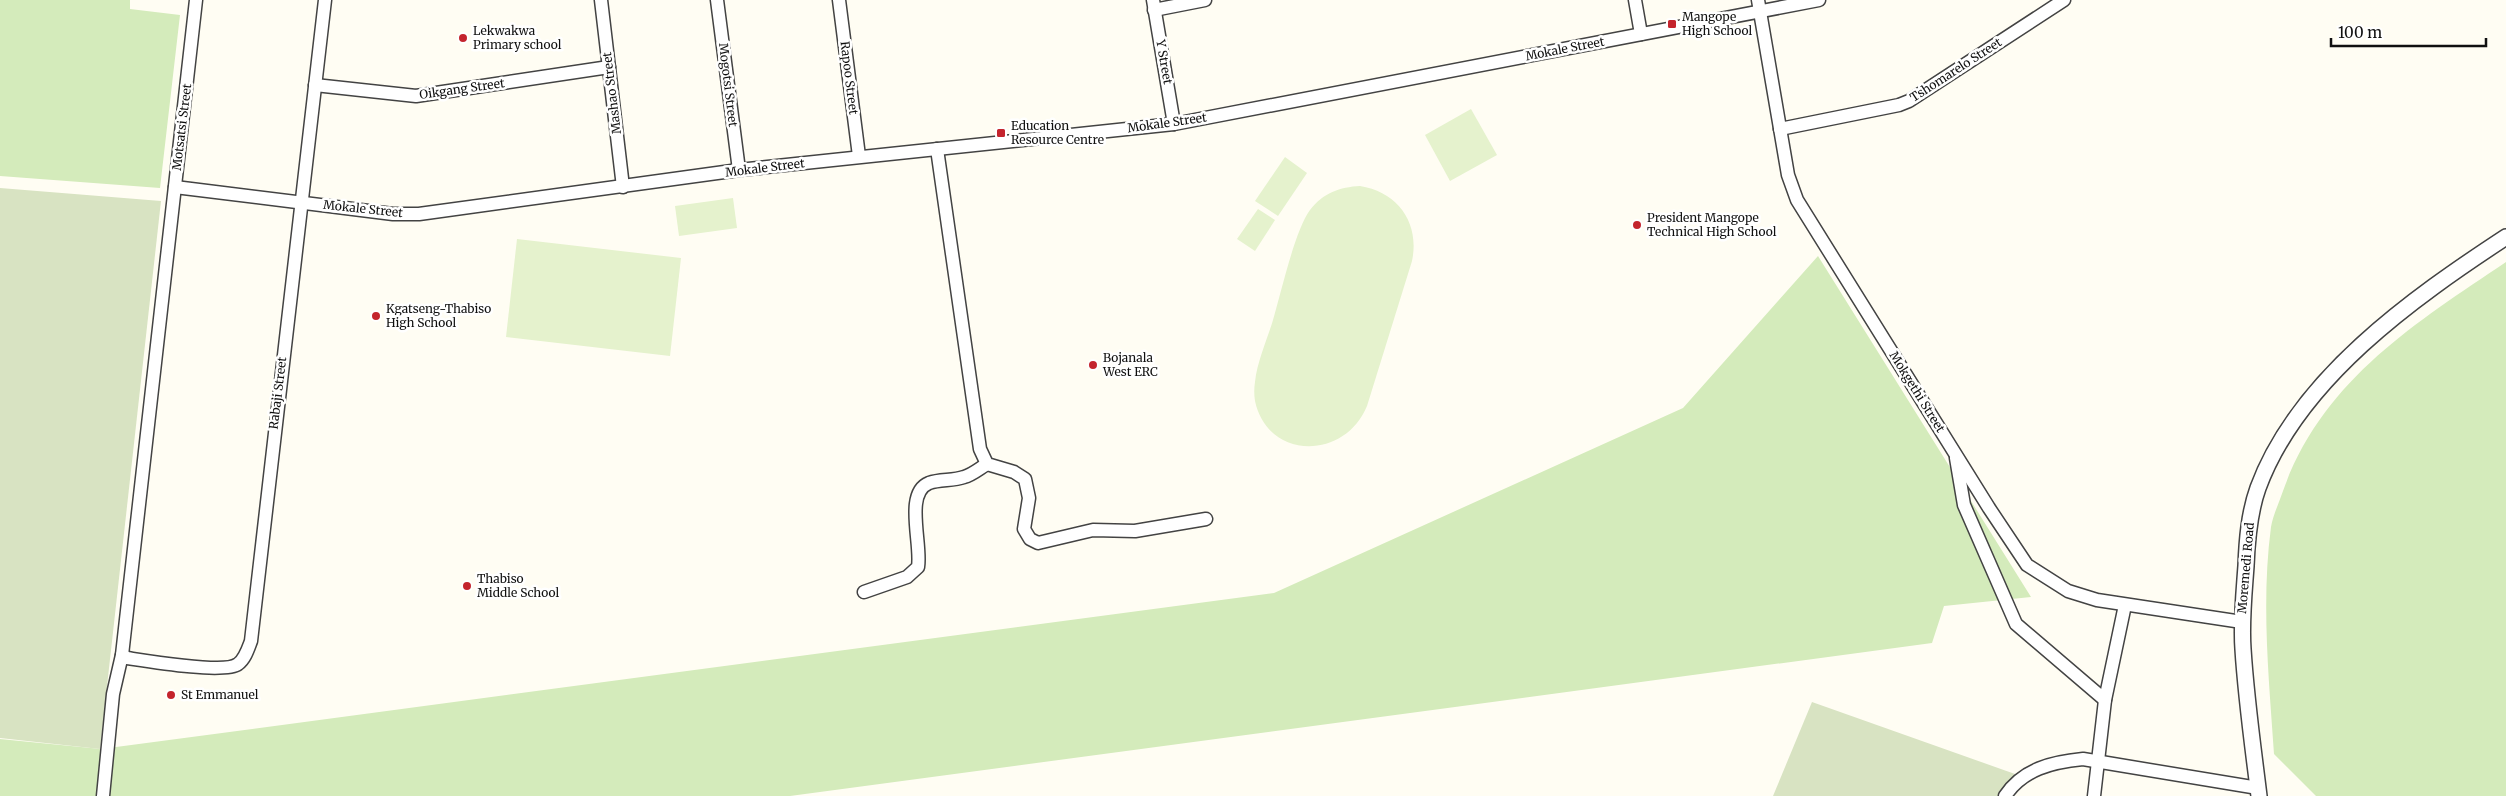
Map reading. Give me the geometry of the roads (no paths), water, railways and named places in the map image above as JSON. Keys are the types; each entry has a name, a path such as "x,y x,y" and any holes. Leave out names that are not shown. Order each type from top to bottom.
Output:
{"street":[{"name":"Motsatsi Street","path":"196,0 175,187 300,202"},
{"name":"Rabaji Street","path":"122,655 127,658 218,669 238,664 251,641 300,202 325,0"},
{"name":"Mashao Street","path":"601,0 623,187"},
{"name":"Mogotsi Street","path":"717,0 739,170"},
{"name":"Rapoo Street","path":"839,0 859,156"},
{"path":"1154,5 1205,0"},
{"path":"1635,0 1641,34"},
{"name":"Mokale Street","path":"300,202 393,214 420,214 739,170 1174,124 1641,34 1759,5 1819,0"},
{"name":"Tshomarelo Street","path":"1780,129 1904,103 2064,0"},
{"name":"Y Street","path":"1154,5 1174,124"},
{"name":"Mokgethi Street","path":"1759,5 1788,175 1797,200 1955,454 2027,565 2068,592 2125,605 2242,622"},
{"name":"Oikgang Street","path":"315,85 416,96 609,67"},
{"path":"936,149 980,449 987,464"},
{"path":"103,796 113,694 122,655 175,187"},
{"name":"Moremedi Road","path":"2259,792 2243,650 2242,622 2249,522 2258,489 2279,446 2318,390 2373,333 2443,278 2506,237"},
{"path":"1955,454 1964,505 2016,624 2105,700"},
{"path":"864,592 906,577 918,566 918,528 915,503 920,489 931,482 964,477 987,464 1014,472 1025,479 1028,498 1024,529 1030,539 1038,543 1093,530 1136,531 1206,519"},
{"path":"2094,796 2105,700 2125,605"},
{"path":"2005,796 2027,774 2048,765 2083,758 2259,792"}],"place":[{"name":"Mangope High School","path":"1672,24"},
{"name":"Lekwakwa Primary school","path":"463,38"},
{"name":"Education Resource Centre","path":"1001,133"},
{"name":"President Mangope Technical High School","path":"1637,225"},
{"name":"Kgatseng-Thabiso High School","path":"376,316"},
{"name":"Bojanala West ERC","path":"1093,365"},
{"name":"Thabiso Middle School","path":"467,586"},
{"name":"St Emmanuel","path":"171,695"}]}
